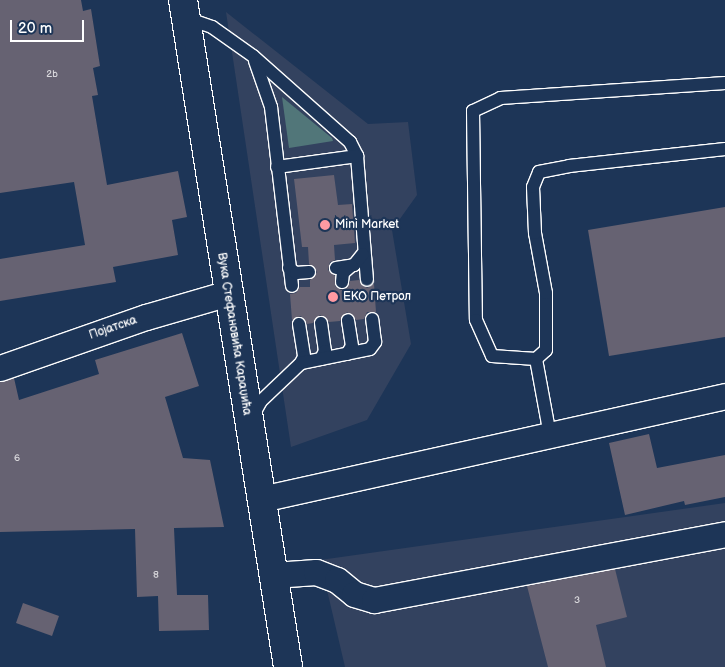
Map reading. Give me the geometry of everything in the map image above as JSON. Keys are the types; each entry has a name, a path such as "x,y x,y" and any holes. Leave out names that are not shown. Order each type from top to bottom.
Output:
{"main road":[{"name":"Вука Стефановића Караџића","path":"185,9 288,667"}],"street":[{"name":"Појатска","path":"0,368 146,317 228,293"},
{"path":"261,499 725,396"},
{"path":"273,575 316,572 337,580 354,594 374,600 725,534"}],"lane":[{"path":"185,9 253,56 342,133 357,156 367,278 352,265"},
{"path":"253,56 265,82 277,167 302,273 292,287"},
{"path":"725,83 501,98 473,111 476,320 492,356 536,358 546,350 546,293 535,233 533,187 539,172 725,148"},
{"path":"277,167 357,156"},
{"path":"339,276 364,254"},
{"path":"301,363 347,354 374,346 372,319"},
{"path":"347,354 352,346 348,320"},
{"path":"320,322 325,352 321,359"},
{"path":"249,424 261,401 304,359 298,324"},
{"path":"536,358 550,435"}],"shaded area":[{"path":"226,12 368,124 408,122 417,195 392,230 411,344 367,420 291,447"},
{"path":"725,503 725,667 345,667 320,560"}],"green space":[{"path":"282,97 332,138 333,141 289,148"}],"building":[{"path":"0,0 81,0 83,11 91,9 100,66 93,68 98,95 92,96 107,185 178,171 187,217 172,220 178,255 113,267 116,282 0,301 0,259 85,245 74,182 0,193"},
{"path":"334,175 338,205 352,204 355,243 334,245 335,260 330,262 328,270 335,276 335,286 341,290 348,287 350,281 359,280 367,288 374,284 376,312 367,312 364,319 356,320 347,312 340,321 329,322 320,315 313,323 307,324 301,316 292,320 290,294 296,293 300,287 310,287 310,280 317,272 309,264 308,247 302,247 294,179"},
{"path":"725,207 725,337 609,356 588,230"},
{"path":"182,333 199,386 165,397 183,458 210,460 224,527 174,528 177,595 208,595 209,630 159,631 158,596 137,597 135,529 0,532 0,382 14,378 19,400 99,374 95,360"},
{"path":"649,434 657,468 725,455 725,497 685,505 684,501 625,515 609,443"},
{"path":"615,569 627,617 596,625 606,667 548,667 527,586"},
{"path":"23,603 59,616 52,636 16,623"}],"place":[{"name":"Mini Market","path":"325,225"},
{"name":"ЕКО Петрол","path":"333,297"}]}
